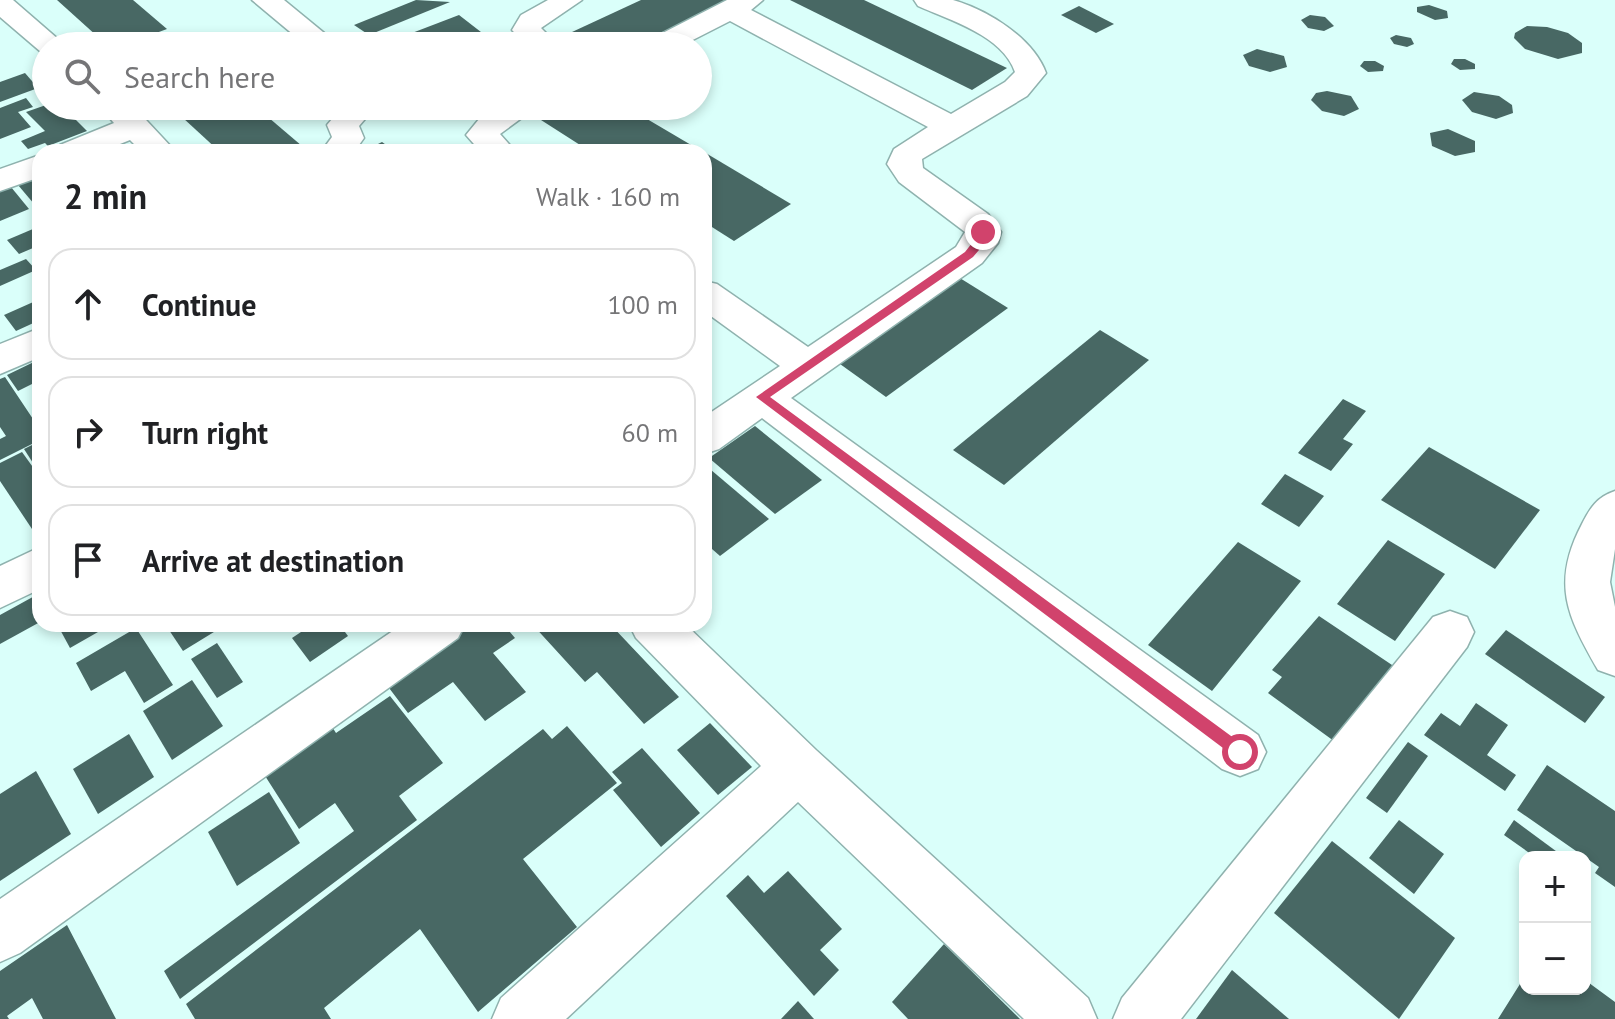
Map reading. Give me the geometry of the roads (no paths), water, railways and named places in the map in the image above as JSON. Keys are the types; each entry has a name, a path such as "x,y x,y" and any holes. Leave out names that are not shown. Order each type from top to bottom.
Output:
{"street":[{"path":"266,0 307,32"},
{"path":"528,32 526,30 531,21 568,0"},
{"path":"712,432 969,255 980,243 983,232 976,222 911,175 904,164 906,156 916,147 1016,89 1031,73 1029,60 1014,45 928,0"},
{"path":"0,3 36,32"},
{"path":"687,32 740,5 952,127"},
{"path":"0,44 32,40"},
{"path":"84,144 119,120"},
{"path":"129,120 152,144"},
{"path":"343,144 348,138 343,125 347,120"},
{"path":"492,144 482,135 495,120"},
{"path":"0,181 32,168"},
{"path":"712,299 807,365"},
{"path":"0,360 32,345"},
{"path":"762,397 1240,752"},
{"path":"1604,636 1585,570 1597,534 1615,508"},
{"path":"0,589 32,571"},
{"path":"0,933 430,632"},
{"path":"661,632 798,767 1067,1019"},
{"path":"1143,1019 1450,632"},
{"path":"522,1019 798,767"}]}
